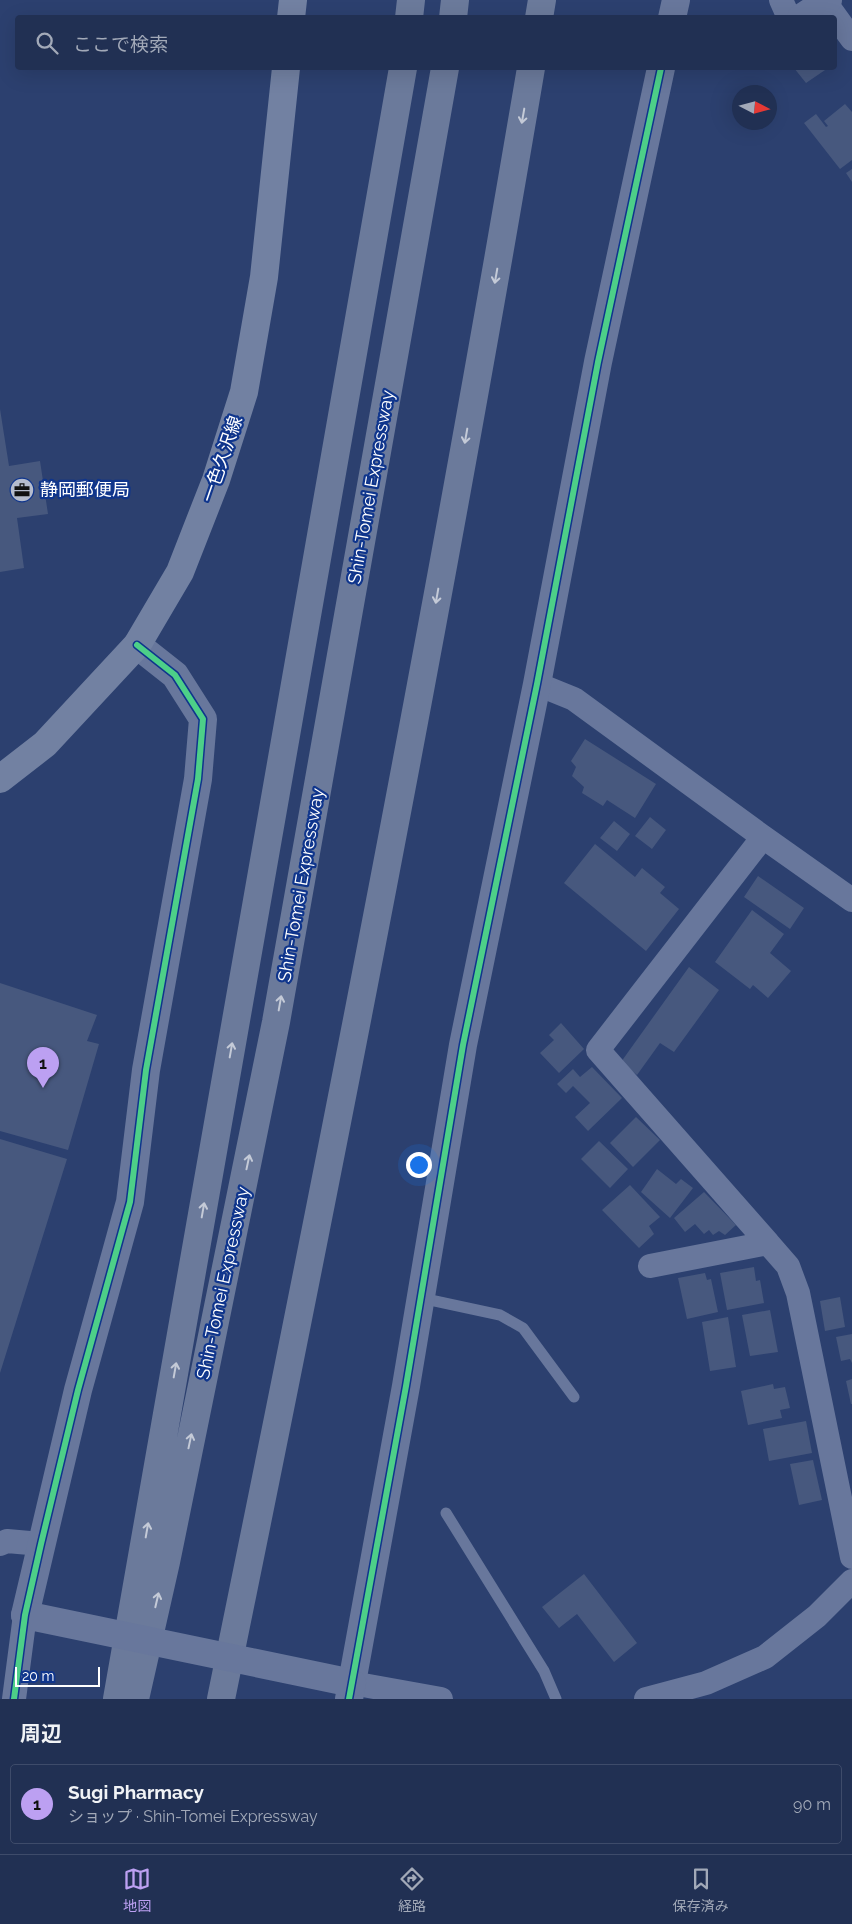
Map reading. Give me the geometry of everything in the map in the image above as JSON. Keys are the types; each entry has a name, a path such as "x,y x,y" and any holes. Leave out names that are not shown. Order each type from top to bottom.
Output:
{"highway":[{"path":"409,15 411,0"},
{"path":"453,15 455,0"},
{"path":"540,15 542,0"},
{"path":"117,1699 403,70"},
{"name":"Shin-Tomei Expressway","path":"135,1699 166,1562 276,1022 445,70"},
{"path":"221,1699 318,1225 421,684 531,70"}],"main road":[{"path":"291,15 293,0"},
{"name":"一色久沢線","path":"0,779 45,744 137,645 180,572 216,480 244,392 264,278 286,70"}],"street":[{"path":"673,15 676,0"},
{"path":"781,0 788,15"},
{"path":"806,15 827,1 836,15"},
{"path":"837,16 852,38"},
{"path":"350,1691 421,1298 463,1045 537,684 598,362 661,70"},
{"path":"14,1699 26,1615 41,1544 78,1390 130,1202 146,1070 198,779 203,718 175,675 137,645"},
{"path":"537,684 574,699 763,838 852,900"},
{"path":"763,838 598,1050 788,1266 798,1293 852,1557"},
{"path":"650,1266 768,1243"},
{"path":"0,1544 7,1542 41,1544"},
{"path":"646,1699 706,1683 765,1657 817,1616 852,1581"},
{"path":"26,1615 350,1691 441,1699"}],"lane":[{"path":"421,1298 500,1315 523,1328 574,1396"},
{"path":"446,1514 544,1671 556,1699"}],"building":[{"path":"796,70 825,70 806,83"},
{"path":"845,104 852,112 852,160 840,169 804,123 816,114 826,127 828,126 824,121"},
{"path":"852,169 852,182 846,173"},
{"name":"静岡郵便局","path":"0,409 9,466 40,461 48,514 17,518 24,568 0,572"},
{"path":"585,739 656,784 635,818 607,800 603,806 582,793 584,787 572,776 576,767 571,761"},
{"path":"650,817 666,830 652,849 635,836"},
{"path":"614,821 630,834 617,851 600,838"},
{"path":"595,844 635,877 642,868 665,887 660,893 679,909 646,951 564,883"},
{"path":"758,876 804,908 790,929 744,897"},
{"path":"752,910 784,934 770,953 791,971 768,998 753,985 750,989 715,962"},
{"path":"689,967 719,990 674,1052 660,1043 637,1075 621,1062"},
{"path":"0,983 97,1015 87,1041 99,1044 68,1150 0,1131"},
{"path":"561,1023 584,1049 559,1073 540,1053 554,1040 549,1035"},
{"path":"592,1067 622,1098 588,1131 575,1117 590,1103 573,1086 566,1093 557,1084 573,1069 580,1077"},
{"path":"636,1117 660,1140 633,1167 610,1143"},
{"path":"0,1139 67,1159 0,1373"},
{"path":"599,1141 628,1169 610,1188 581,1159"},
{"path":"657,1169 676,1184 681,1179 693,1188 670,1218 641,1192"},
{"path":"630,1185 660,1217 649,1226 654,1234 639,1248 602,1210"},
{"path":"704,1192 736,1225 725,1235 719,1231 713,1235 709,1230 704,1234 695,1224 685,1232 674,1218"},
{"path":"754,1267 756,1281 760,1280 764,1303 727,1310 720,1273"},
{"path":"705,1273 707,1280 711,1279 718,1312 687,1319 678,1278"},
{"path":"840,1297 845,1327 825,1331 820,1301"},
{"path":"770,1310 778,1352 750,1356 742,1315"},
{"path":"728,1317 736,1367 710,1371 702,1322"},
{"path":"852,1334 852,1363 850,1359 841,1361 836,1337"},
{"path":"852,1379 852,1404 851,1404 846,1381"},
{"path":"773,1384 774,1389 785,1387 790,1408 780,1410 782,1418 748,1425 741,1391"},
{"path":"806,1421 812,1453 769,1461 763,1429"},
{"path":"813,1460 822,1500 799,1505 790,1464"},
{"path":"584,1574 637,1643 614,1662 577,1614 559,1628 542,1607"}],"cycle path":[{"path":"349,1699 406,1386 463,1045 537,684 598,362 661,70"},
{"path":"14,1699 25,1615 41,1544 78,1390 130,1202 146,1070 198,779 203,719 175,675 137,645"}],"place":[{"name":"静岡郵便局","path":"22,490"},
{"name":"Sugi Pharmacy","path":"43,1088"}]}
